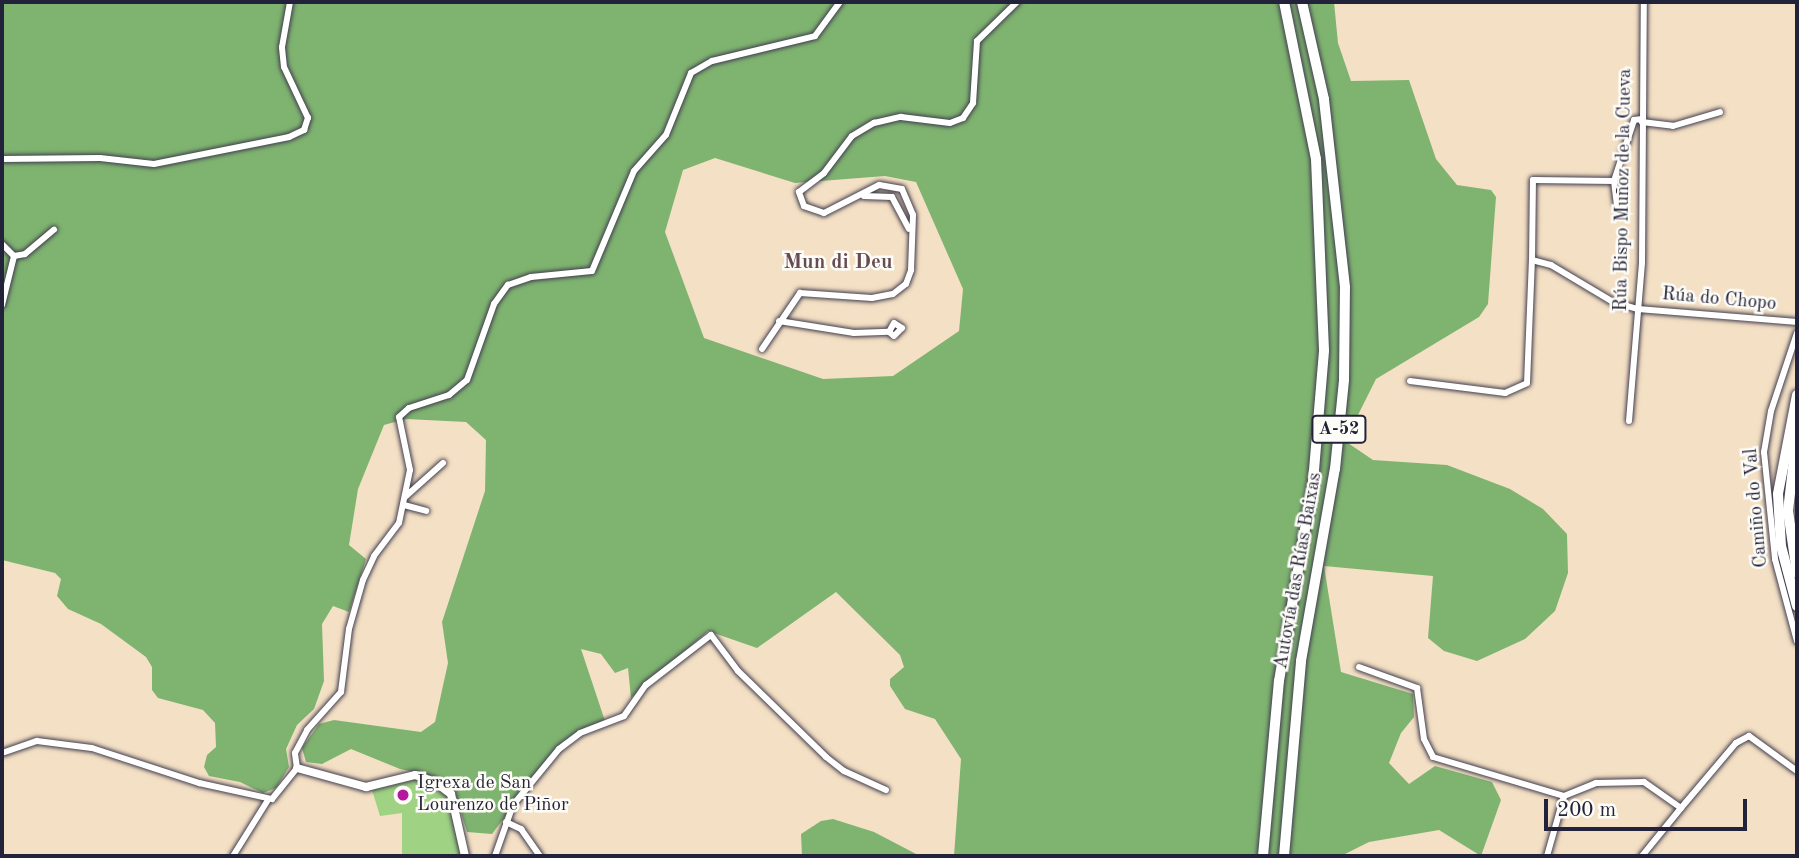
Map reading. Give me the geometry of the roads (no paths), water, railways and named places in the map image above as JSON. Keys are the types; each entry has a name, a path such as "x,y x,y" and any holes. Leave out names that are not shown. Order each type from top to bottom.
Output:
{"highway":[{"name":"Autovía das Rías Baixas","path":"1264,856 1279,681 1313,482 1324,350 1316,159 1284,2"},
{"name":"Autovía das Rías Baixas","path":"1284,856 1294,716 1335,469 1344,380 1345,287 1324,99 1301,2"},
{"path":"1308,2 1321,54 1324,99"},
{"path":"1797,395 1784,446 1778,494 1781,546 1797,606"},
{"path":"1797,434 1788,512 1797,573"}],"street":[{"path":"2,159 100,158 153,164 289,137 304,130 308,118 284,67 282,47 290,2"},
{"path":"297,768 295,758 300,741 341,692 349,627 363,580 373,556 397,526 404,505 410,464 399,417 409,408 449,395 467,380 494,303 508,285 531,277 592,271 634,171 666,135 691,73 712,61 815,36 839,2"},
{"path":"911,233 892,197 875,193 821,213 804,206 798,195 824,173 852,136 874,123 901,117 950,123 963,118 973,103 977,41 1017,2"},
{"name":"Rúa Bispo Muñoz de la Cueva","path":"1629,421 1638,309 1644,2"},
{"path":"1617,204 1614,181 1634,120 1674,126 1720,112"},
{"path":"1410,381 1505,393 1527,383 1533,180 1614,181"},
{"path":"762,349 787,309 806,291 857,299 897,291 911,270 909,198 898,186 879,185 852,201"},
{"path":"892,197 898,186"},
{"path":"14,256 39,246 54,230"},
{"path":"2,244 14,256"},
{"path":"2,305 14,256"},
{"name":"Rúa do Chopo","path":"1532,260 1551,265 1613,302 1638,309 1797,322"},
{"path":"787,309 798,324"},
{"path":"779,321 854,333 889,332"},
{"name":"Camiño do Val","path":"1797,332 1770,411 1764,452 1773,538 1797,640"},
{"path":"405,497 443,463"},
{"path":"404,505 426,511"},
{"path":"495,856 513,805 559,749 580,733 624,716 646,685 710,635 738,671 826,757 844,771 886,790"},
{"path":"1359,667 1417,688 1424,739 1433,757 1564,796 1596,783 1644,782 1681,808"},
{"path":"1642,856 1736,743 1749,736 1797,771"},
{"path":"2,753 37,741 92,748 268,800"},
{"path":"233,856 268,800 297,768"},
{"path":"297,768 366,788 415,775 435,782 451,794 465,856"},
{"path":"1546,856 1564,796"},
{"path":"506,822 521,828 540,856"}],"place":[{"name":"Igrexa de San Lourenzo de Piñor","path":"403,795"}],"district":[{"name":"Mun di Deu","path":"838,263"}]}
